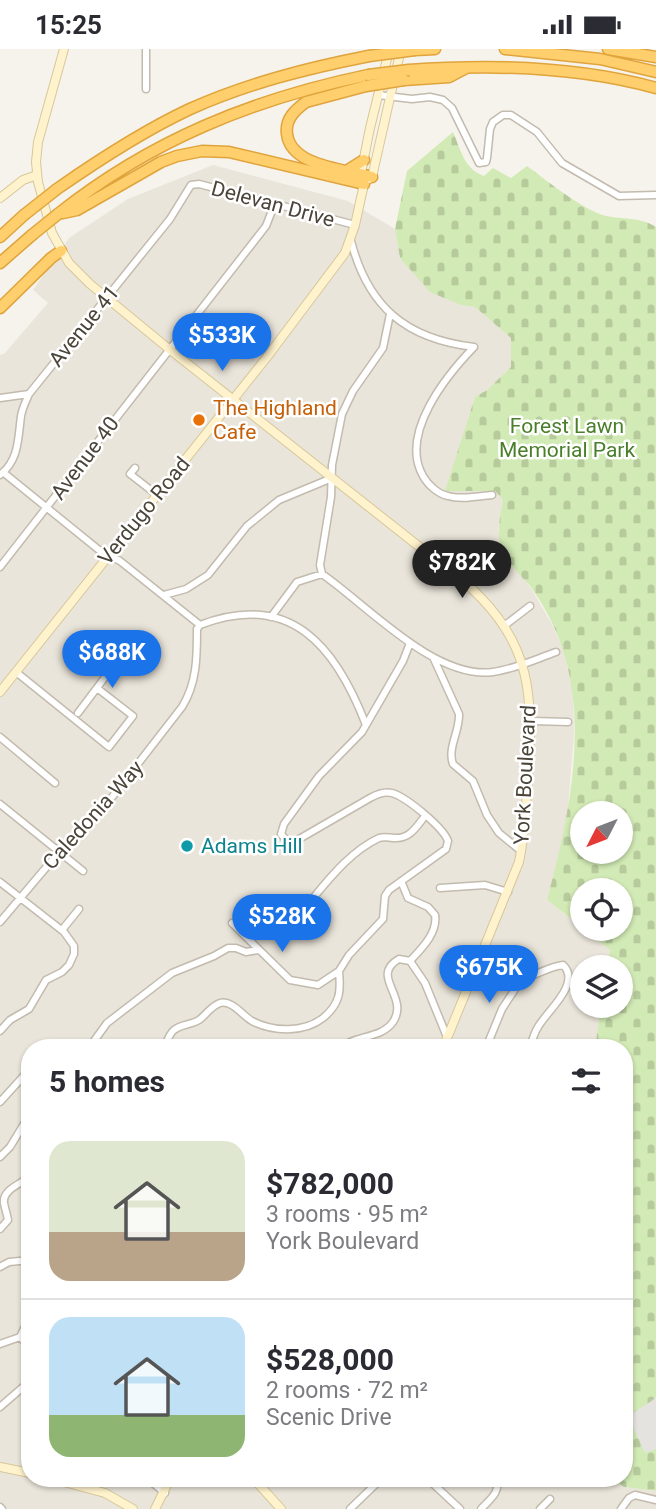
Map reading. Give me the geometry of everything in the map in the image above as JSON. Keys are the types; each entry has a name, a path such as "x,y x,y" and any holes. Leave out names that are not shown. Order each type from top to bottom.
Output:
{"highway":[{"path":"0,237 57,189 104,156 192,109 305,69 369,56 435,49"},
{"path":"505,49 600,59 656,72"},
{"path":"608,49 656,57"},
{"path":"0,263 61,212 115,173 200,127 286,94 407,75 449,77 468,67 589,73 656,88"},
{"path":"365,178 348,170 301,157 289,143 287,127 292,114 306,102 367,81"},
{"path":"61,212 78,210 161,162 202,151 229,152 365,178"},
{"path":"348,170 364,160"},
{"path":"0,308 61,251"}],"street":[{"name":"York Boulevard","path":"64,49 38,142 37,176 52,233 61,251 79,275 169,349 469,586 505,626 522,664 532,721 522,851 508,892 447,1037"},
{"path":"146,49 146,89"},
{"name":"Verdugo Road","path":"365,178 364,160 389,49"},
{"name":"Verdugo Road","path":"0,692 333,271 351,241 365,178 401,49"},
{"path":"378,95 443,100 452,108 480,163 487,158 490,129 494,122 503,115 511,115 537,132 562,163 619,196 656,195"},
{"path":"0,198 23,180 37,176"},
{"name":"Delevan Drive","path":"191,185 199,184 275,203 355,226"},
{"name":"Avenue 41","path":"2,474 13,462 19,442 21,412 29,394 170,219 191,185"},
{"name":"Avenue 40","path":"0,567 266,226 275,203"},
{"path":"351,241 366,283 390,314 429,338 448,344 474,347 447,378 425,416 417,451 418,463 427,483 447,496 492,495"},
{"path":"390,314 383,348 353,391 342,414 320,565 322,574 410,643 433,657 475,673 494,672 555,652"},
{"path":"0,398 29,394"},
{"path":"135,468 130,474 157,495"},
{"path":"2,474 99,550 120,561 200,625 235,614 271,617 306,631 324,646 343,675 366,725"},
{"path":"164,595 186,589 208,575 247,526 279,500 332,478"},
{"path":"271,617 298,582 322,574"},
{"path":"505,626 530,607"},
{"name":"Caledonia Way","path":"0,922 60,851 99,814 187,700 195,681 200,625"},
{"path":"232,923 290,980 318,985 339,971 349,955 383,919 384,896 446,849 445,834 425,816 390,793 378,793 294,842 287,841 281,834 284,824 319,776 351,745 366,725 403,661 410,643"},
{"path":"78,713 124,652"},
{"path":"433,657 459,714 460,723 452,751 453,764 473,781 493,826 522,851"},
{"path":"16,672 109,747 133,716 97,688"},
{"path":"532,721 569,722"},
{"path":"0,737 55,783"},
{"path":"0,804 83,871"},
{"path":"314,897 337,870 364,847 382,837 403,837 412,833 425,816"},
{"path":"401,881 408,898 428,907 435,915 436,921 432,934 410,961"},
{"path":"0,882 62,930 74,946 69,965 62,972 46,979 29,1009 10,1020 0,1031"},
{"path":"440,888 485,885 508,892"},
{"path":"62,930 79,909"},
{"path":"95,1039 107,1023 172,973 214,957 228,948 246,952 258,950"},
{"path":"353,1039 388,1027 395,1020 398,1010 397,997 387,971 390,964 399,959 410,961 425,983 447,1037"},
{"path":"478,963 505,974 523,977 563,965 568,970 569,978 562,994 536,1029 533,1039"},
{"path":"168,1039 178,1027 198,1020 210,1008 220,1003 230,1005 252,1021 264,1025 298,1030 312,1026 331,1011 340,999 339,971"},
{"path":"490,1039 502,1009 523,977"},
{"path":"0,1102 21,1079"},
{"path":"0,1157 21,1129"},
{"path":"0,1229 8,1220 5,1194 21,1185"},
{"path":"0,1266 21,1261"},
{"path":"0,1344 20,1337"},
{"path":"0,1407 21,1389"},
{"path":"0,1467 21,1471"},
{"path":"82,1487 104,1493 133,1509"},
{"path":"157,1487 164,1493"},
{"path":"155,1509 167,1487"},
{"path":"262,1487 282,1509"},
{"path":"351,1509 373,1487"},
{"path":"436,1487 455,1507"},
{"path":"481,1509 499,1487"},
{"path":"621,1509 635,1495 656,1500"},
{"path":"540,1509 550,1499"}],"shaded area":[{"path":"213,165 348,201 395,229 400,258 461,305 475,307 511,338 511,367 487,390 475,397 446,491 495,491 503,500 498,529 503,551 532,590 562,647 573,689 574,734 566,831 547,900 570,918 570,941 599,941 610,950 609,955 570,955 570,1018 599,1018 596,1039 21,1039 21,1487 624,1487 656,1491 656,1509 0,1509 0,355 4,354 48,303 33,290 69,238 128,199"},
{"path":"656,1396 656,1449 645,1453 633,1427 633,1413"}],"green space":[{"name":"Forest Lawn Memorial Park","path":"453,132 468,164 477,173 484,176 493,168 511,178 527,166 569,197 597,213 642,221 656,227 656,1491 624,1487 633,1487 633,1039 596,1039 599,1018 633,1018 633,955 609,955 610,950 599,941 633,941 633,878 570,878 570,918 547,900 562,838 572,774 575,742 570,678 549,616 530,586 503,553 499,527 503,500 495,491 445,491 475,397 487,390 511,367 511,338 475,307 461,305 430,292 400,258 395,229 407,171"}],"place":[{"name":"The Highland Cafe","path":"199,420"},
{"name":"Adams Hill","path":"187,846"}]}
